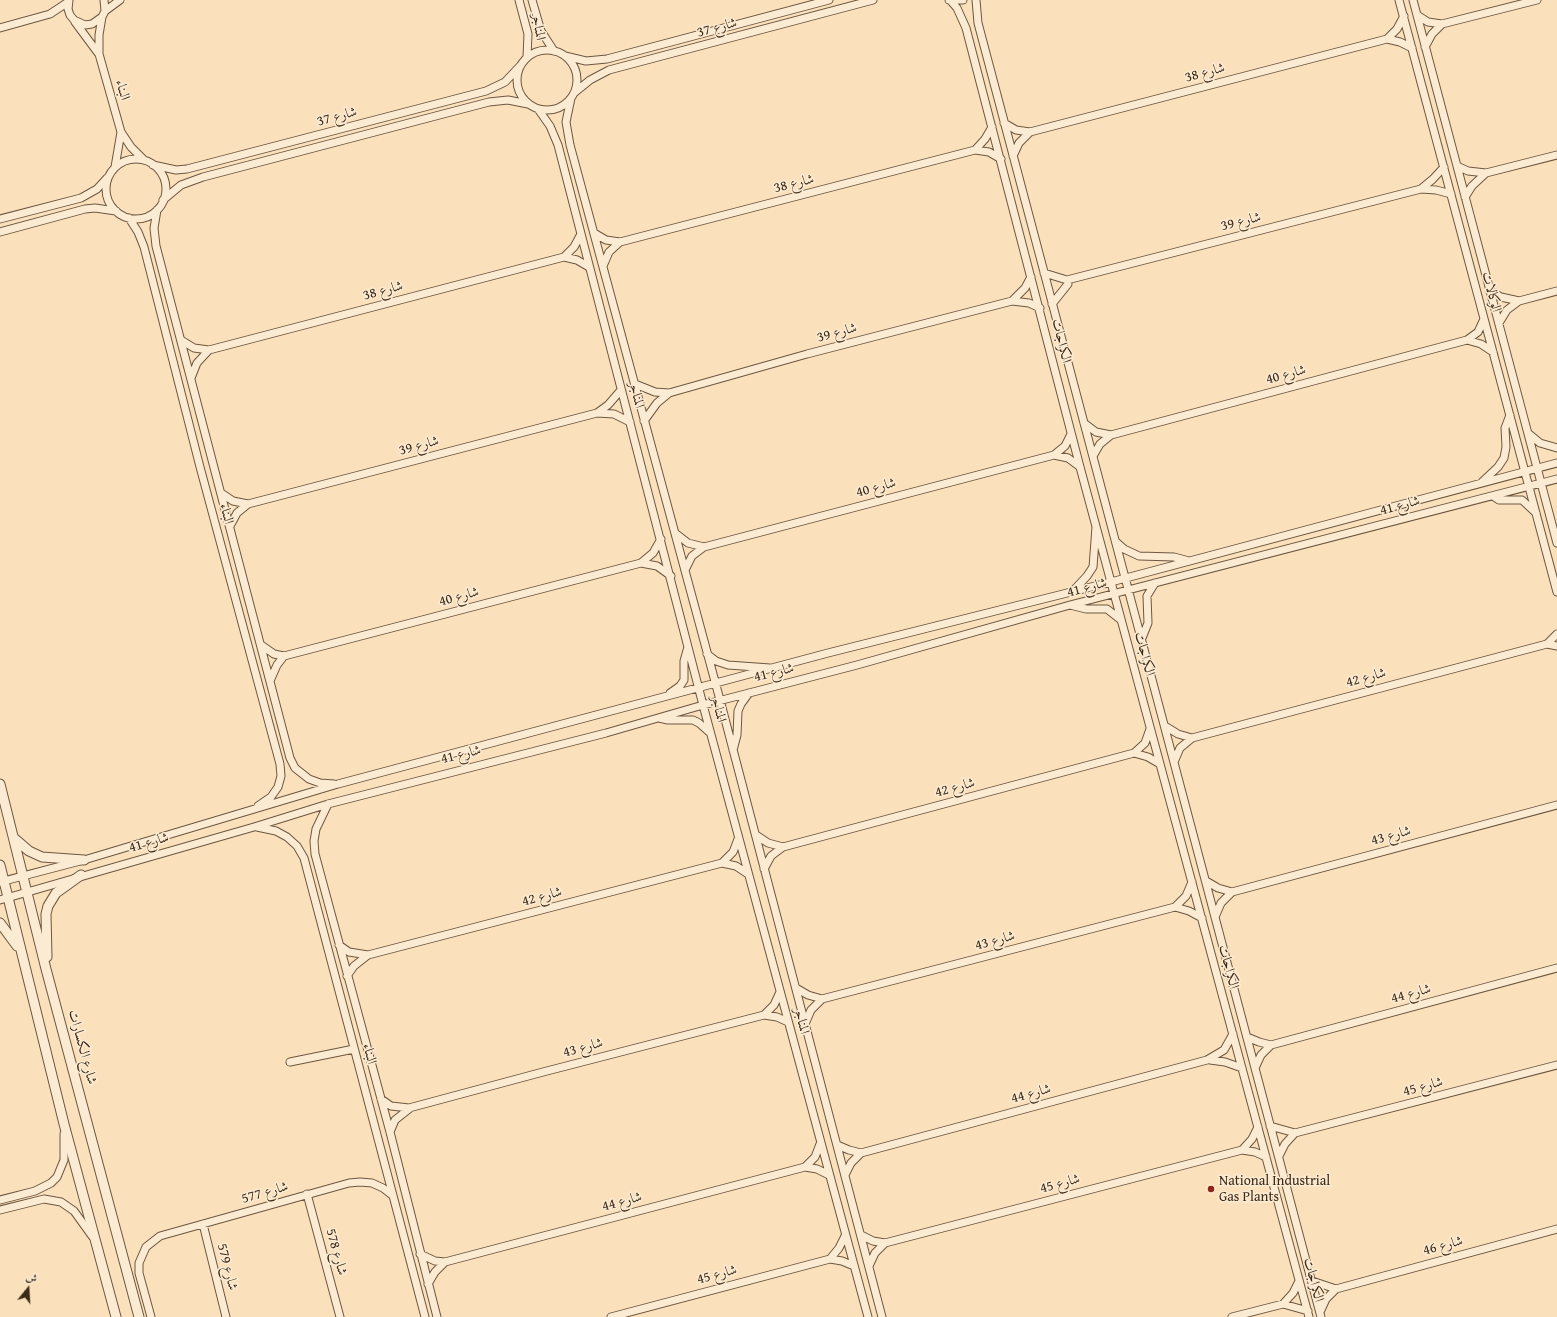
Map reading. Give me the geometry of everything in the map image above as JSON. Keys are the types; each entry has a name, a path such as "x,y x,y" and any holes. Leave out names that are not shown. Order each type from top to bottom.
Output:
{"street":[{"name":"البناء","path":"104,0 99,35 99,54 121,132 131,147 144,160"},
{"path":"74,20 85,25 92,24 120,0"},
{"name":"المناجر","path":"519,0 528,34 527,57"},
{"name":"المناجر","path":"532,0 541,31 554,51"},
{"name":"شارع 37","path":"565,56 586,61 607,59 829,0"},
{"name":"شارع 37","path":"572,96 590,80 609,70 873,0"},
{"path":"949,0 963,0"},
{"name":"الكراجات","path":"949,0 957,8 966,28 1040,308 1071,434 1308,1314"},
{"name":"الكراجات","path":"976,0 978,23 1004,123 1142,638 1320,1314"},
{"name":"الوكالات","path":"1399,0 1557,592"},
{"name":"الوكالات","path":"1413,0 1541,483 1555,525 1557,543"},
{"path":"1417,15 1428,22 1442,24 1537,0"},
{"name":"البناء","path":"69,1 70,15 99,54"},
{"path":"0,28 50,14 69,1"},
{"path":"1387,39 1397,29 1404,16"},
{"path":"1425,47 1432,34 1442,24"},
{"path":"1387,39 1400,42 1412,48"},
{"name":"شارع 38","path":"1004,123 1016,130 1030,132 1387,39"},
{"path":"543,50 554,51 565,56 573,65 577,76 572,96 556,109 538,109 528,104 520,95 516,84 520,66 527,57 543,50"},
{"name":"شارع 37","path":"153,164 176,170 188,169 486,91 505,82 520,66"},
{"name":"المناجر","path":"572,96 566,122 567,133 756,835 882,1317"},
{"name":"شارع 37","path":"163,200 181,185 210,175 488,102 508,100 528,104"},
{"name":"المناجر","path":"538,109 550,126 558,145 671,576 703,705 820,1144 868,1317"},
{"path":"975,150 985,139 992,126"},
{"name":"البناء","path":"115,167 121,132"},
{"path":"1013,156 1020,143 1030,132"},
{"name":"شارع 38","path":"594,233 606,240 620,242 975,150 989,152 1001,159"},
{"path":"1457,166 1468,171 1486,173 1557,155"},
{"path":"0,219 82,198 97,189 115,167 129,160 144,160 153,164 164,178 166,189 163,200 157,210 146,217 128,218 116,211 109,202 106,191 109,175"},
{"name":"شارع 39","path":"1421,189 1444,167"},
{"path":"1465,197 1472,186 1486,173"},
{"name":"شارع 39","path":"1067,280 1421,189 1436,190 1451,194"},
{"path":"0,232 85,209 116,211"},
{"name":"البناء","path":"157,210 154,228 156,246 290,758 295,768 314,782 338,784"},
{"name":"البناء","path":"128,218 138,232 144,248 200,466 280,764 280,782 275,792 253,810"},
{"path":"564,257 574,247 581,234"},
{"path":"603,266 609,252 620,242"},
{"path":"564,257 577,260 589,267"},
{"name":"شارع 38","path":"181,340 194,348 209,350 564,257"},
{"path":"1044,273 1067,280 1068,284 1052,304"},
{"path":"1012,301 1025,288 1031,276"},
{"path":"1490,290 1501,297 1519,301"},
{"path":"1499,323 1507,310 1519,301 1557,291"},
{"name":"شارع 39","path":"635,384 655,392 669,393 807,354 1012,301 1029,303 1040,308"},
{"path":"1467,340 1478,332 1484,319"},
{"path":"1467,340 1481,344 1493,352"},
{"name":"شارع 40","path":"1093,456 1100,444 1111,436 1467,340"},
{"path":"191,380 197,363 209,350"},
{"name":"شارع 39","path":"597,413 608,405 621,390"},
{"name":"شارع 39","path":"644,421 657,403 669,393"},
{"name":"شارع 39","path":"230,526 236,513 248,504 597,413 614,414 630,422"},
{"path":"1481,484 1498,467 1504,458 1506,447 1506,428 1510,415"},
{"path":"1084,423 1096,432 1111,436"},
{"path":"1528,433 1540,443 1557,448"},
{"path":"1054,455 1065,446 1071,434"},
{"path":"1054,455 1068,458 1080,467"},
{"name":"شارع 40","path":"685,570 692,556 704,547 1054,455"},
{"name":"شارع 41","path":"2,882 84,860 338,784 772,668 1189,562 1557,463"},
{"name":"شارع 41","path":"4,899 81,875 254,827 328,804 606,733 720,700 857,665 1070,605 1557,479"},
{"path":"220,492 233,501 248,504"},
{"path":"1493,496 1499,500 1522,500 1537,514"},
{"path":"1070,593 1087,576 1093,566 1096,524"},
{"path":"675,533 688,543 704,547"},
{"name":"شارع 40","path":"284,656 641,563 654,553 661,539"},
{"path":"1116,542 1124,550 1139,556 1174,557 1189,562"},
{"name":"شارع 40","path":"641,563 657,566 671,576"},
{"path":"1142,638 1148,623 1147,596 1155,584"},
{"path":"1070,605 1086,609 1107,608 1122,621"},
{"path":"1547,644 1557,634"},
{"name":"شارع 42","path":"1192,738 1547,644 1557,646"},
{"path":"261,645 274,654 284,656 277,665 270,681"},
{"path":"665,697 680,686 684,680 685,656 688,647"},
{"path":"707,654 716,661 728,665 772,668"},
{"name":"المناجر","path":"733,751 737,735 738,711 745,697 751,692"},
{"path":"658,718 668,720 694,720 711,734"},
{"path":"1165,726 1178,734 1192,738"},
{"path":"1150,728 1144,743 1134,753 1148,757 1160,764"},
{"path":"1174,762 1180,748 1192,738"},
{"name":"شارع 42","path":"782,847 1134,753"},
{"name":"شارع الكسارات","path":"0,784 15,839 46,969 139,1317"},
{"name":"البناء","path":"328,804 316,828 314,848 347,976 390,1132 437,1317"},
{"name":"شارع 43","path":"1232,892 1557,805"},
{"name":"البناء","path":"254,827 282,834 292,841 301,851 425,1317"},
{"path":"756,835 768,843 782,847"},
{"path":"722,863 733,852 739,838"},
{"path":"15,839 29,851 42,857 84,860"},
{"path":"764,869 771,856 782,847"},
{"path":"722,863 736,866 748,874"},
{"name":"شارع 42","path":"347,976 354,966 368,955 722,863"},
{"path":"0,865 4,899 21,952 64,1124 116,1317"},
{"path":"46,969 46,914 48,906 56,893 81,875"},
{"path":"1206,881 1218,888 1232,892 1221,903 1215,917"},
{"path":"1192,882 1186,896 1175,907 1189,911 1202,918"},
{"name":"شارع 43","path":"822,999 1175,907"},
{"path":"0,923 21,952"},
{"name":"شارع 42","path":"339,945 350,952 368,955"},
{"name":"شارع 44","path":"1271,1045 1557,968"},
{"path":"796,988 808,996 822,999"},
{"path":"764,1015 774,1004 780,992"},
{"path":"805,1024 811,1010 822,999"},
{"name":"شارع 43","path":"381,1099 391,1106 409,1108 764,1015 777,1017 788,1022"},
{"name":"شارع 44","path":"861,1153 1208,1060 1224,1050 1233,1034"},
{"path":"1247,1037 1258,1042 1271,1045"},
{"path":"1255,1068 1261,1055 1271,1045"},
{"path":"290,1062 354,1049"},
{"name":"شارع 44","path":"1208,1060 1225,1062 1242,1068"},
{"name":"شارع 45","path":"1295,1133 1557,1065"},
{"name":"شارع 43","path":"390,1132 395,1120 409,1108"},
{"path":"0,1200 43,1188 57,1176 64,1160 64,1124"},
{"path":"1242,1150 1252,1139 1258,1126"},
{"path":"1270,1126 1295,1133 1285,1144 1279,1156"},
{"path":"805,1167 815,1157 820,1144"},
{"path":"837,1145 861,1153"},
{"name":"شارع 45","path":"885,1243 1242,1150 1255,1152 1266,1157"},
{"path":"845,1176 851,1163 861,1153"},
{"name":"شارع 44","path":"420,1254 430,1259 445,1262 805,1167 817,1169 829,1174"},
{"name":"شارع 577","path":"151,1317 139,1273 139,1263 146,1247 160,1236 348,1183 372,1183 383,1188 392,1196"},
{"name":"شارع 578","path":"307,1194 340,1317"},
{"path":"0,1210 44,1199 61,1202 74,1211 96,1242"},
{"name":"شارع 579","path":"203,1224 226,1317"},
{"name":"شارع 46","path":"1336,1289 1557,1229"},
{"path":"845,1235 839,1248 830,1258 854,1266"},
{"path":"861,1235 873,1241 885,1243"},
{"path":"869,1266 875,1253 885,1243"},
{"name":"شارع 45","path":"610,1317 830,1258"},
{"path":"428,1284 435,1272 445,1262"},
{"path":"1283,1304 1293,1293 1299,1280"},
{"path":"1312,1281 1336,1289 1326,1299 1320,1314"},
{"path":"1232,1317 1283,1304 1296,1306 1308,1314"}],"place":[{"name":"National Industrial Gas Plants","path":"1211,1189"}]}
